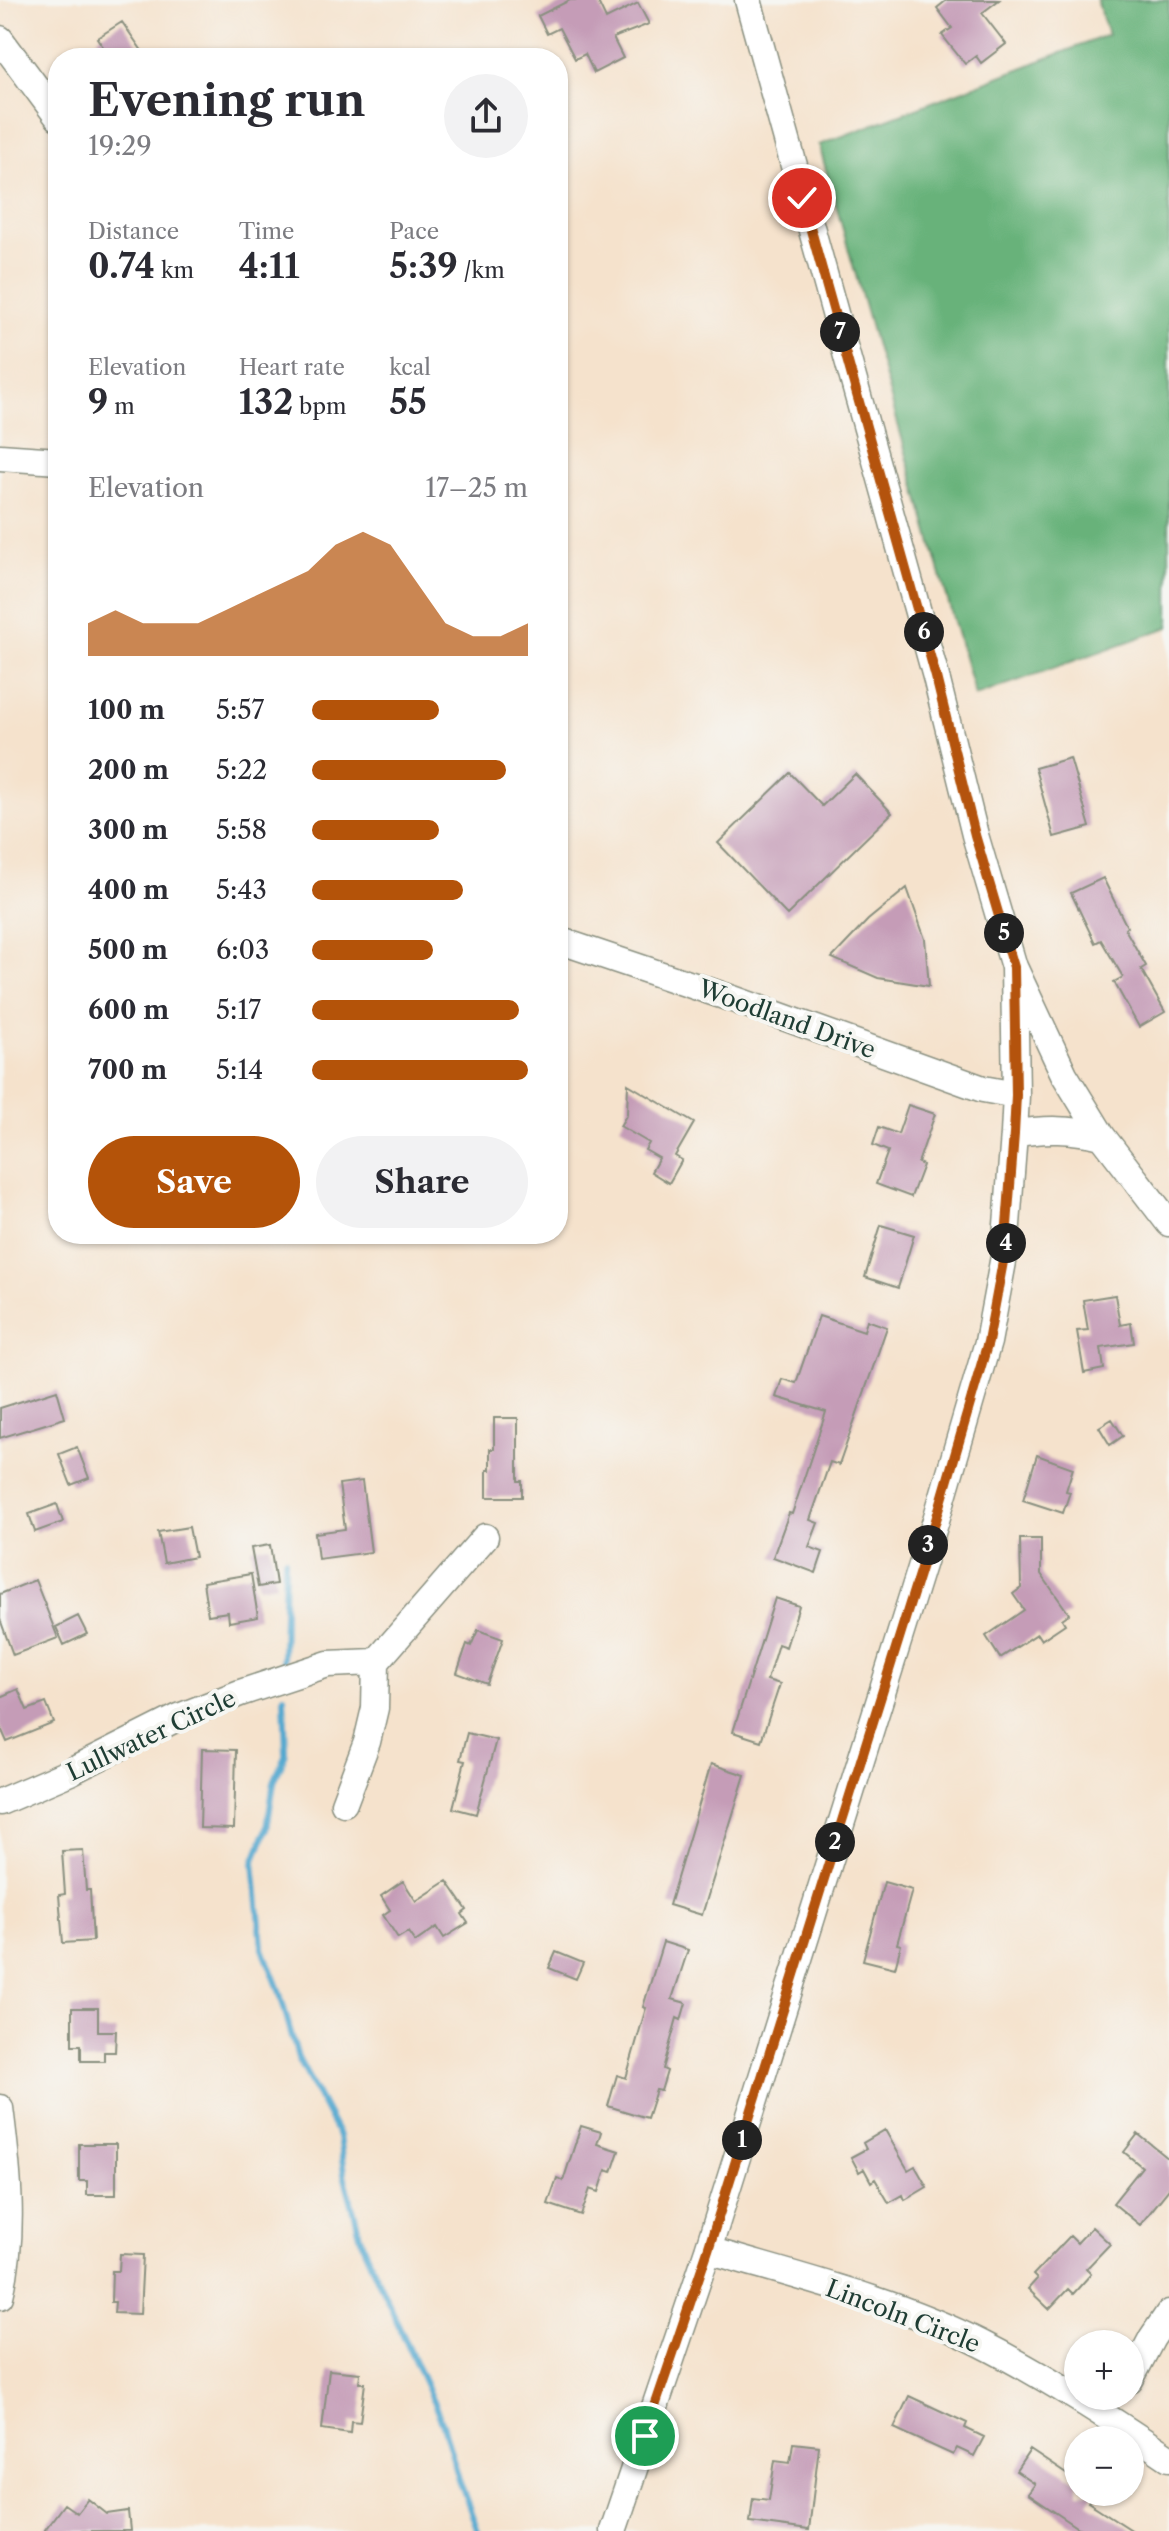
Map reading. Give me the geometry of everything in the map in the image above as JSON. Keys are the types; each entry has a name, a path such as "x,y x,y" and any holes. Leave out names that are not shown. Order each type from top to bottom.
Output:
{"street":[{"path":"748,0 936,677 975,835 1014,967 1064,1074 1102,1136 1169,1223"},
{"path":"0,39 48,104"},
{"path":"0,457 48,460"},
{"name":"Woodland Drive","path":"568,943 983,1089 1016,1095"},
{"path":"613,2531 708,2250 927,1550 988,1342 1005,1251 1014,1134 1014,967"},
{"path":"1014,1134 1045,1128 1102,1136"},
{"path":"344,1803 367,1742 375,1708 376,1662 485,1537"},
{"name":"Lullwater Circle","path":"0,1802 70,1772 179,1717 240,1693 328,1664 376,1662"},
{"path":"0,2108 7,2163 10,2242 0,2296"},
{"name":"Lincoln Circle","path":"708,2250 920,2317 1064,2383"},
{"path":"1144,2353 1169,2313"},
{"name":"Lincoln Circle","path":"1119,2410 1169,2458"}],"green space":[{"path":"1097,0 1169,0 1169,627 975,696 819,145 1108,35"}],"building":[{"path":"570,0 597,0 606,19 638,3 649,24 613,38 623,58 594,73 585,54 575,59 559,28 547,34 538,16"},
{"path":"947,0 999,0 982,13 1006,44 981,63 976,56 965,64 942,35 952,28 937,8"},
{"path":"122,22 140,48 104,48 97,38"},
{"path":"1070,758 1090,827 1054,837 1035,768"},
{"path":"790,773 822,806 855,774 892,813 787,915 718,843"},
{"path":"1103,878 1127,927 1125,929 1146,966 1141,969 1165,1012 1139,1027 1114,982 1123,977 1101,940 1095,943 1071,893"},
{"path":"907,888 925,939 929,986 878,978 832,958 868,920"},
{"path":"628,1084 694,1123 675,1156 682,1160 669,1183 651,1172 659,1158 645,1150 649,1143 620,1126 627,1114"},
{"path":"908,1105 935,1114 918,1163 923,1165 911,1197 876,1184 888,1151 873,1145 879,1127 898,1134"},
{"path":"881,1225 914,1235 898,1288 865,1277"},
{"path":"1115,1295 1120,1325 1131,1323 1134,1343 1101,1348 1104,1369 1084,1373 1077,1331 1088,1330 1083,1300"},
{"path":"819,1316 864,1331 867,1320 887,1327 839,1465 830,1462 810,1520 818,1523 809,1547 823,1552 816,1573 773,1557 789,1513 792,1514 826,1412 776,1397 782,1379 796,1383"},
{"path":"57,1390 65,1418 0,1438 0,1408"},
{"path":"494,1418 518,1418 518,1481 522,1481 522,1497 487,1497 490,1449 494,1449"},
{"path":"1112,1419 1123,1436 1110,1445 1099,1427"},
{"path":"77,1447 89,1478 71,1485 59,1454"},
{"path":"1037,1455 1073,1468 1063,1513 1023,1500"},
{"path":"362,1481 371,1552 318,1559 315,1533 345,1529 339,1484"},
{"path":"57,1504 63,1522 35,1532 29,1514"},
{"path":"189,1527 195,1557 164,1563 158,1532"},
{"path":"1020,1539 1041,1539 1041,1574 1069,1614 1062,1619 1065,1624 1041,1640 1037,1634 1000,1658 986,1636 1024,1610 1013,1594 1021,1588"},
{"path":"270,1545 276,1584 258,1587 251,1548"},
{"path":"251,1574 258,1617 229,1622 228,1612 208,1615 203,1582"},
{"path":"35,1580 58,1638 13,1655 0,1619 0,1594"},
{"path":"775,1598 799,1606 786,1647 778,1644 767,1680 780,1684 761,1741 733,1732"},
{"path":"78,1616 87,1634 64,1645 56,1627"},
{"path":"478,1630 503,1639 487,1684 457,1673 467,1644 471,1646"},
{"path":"18,1689 27,1710 46,1703 54,1723 7,1742 0,1726 0,1697"},
{"path":"467,1733 496,1740 476,1814 453,1808 465,1761 460,1760"},
{"path":"202,1749 236,1750 234,1829 200,1828"},
{"path":"711,1764 745,1775 702,1915 669,1905"},
{"path":"83,1850 86,1890 90,1890 93,1941 63,1943 59,1895 65,1894 62,1851"},
{"path":"403,1881 416,1901 447,1881 467,1910 462,1914 468,1923 444,1938 437,1927 415,1942 408,1932 398,1938 383,1915 390,1910 381,1896"},
{"path":"884,1882 912,1890 897,1944 901,1945 895,1968 863,1960"},
{"path":"663,1942 688,1950 672,1999 686,2003 681,2020 677,2018 663,2069 667,2071 661,2091 656,2090 647,2118 608,2106 617,2075 626,2078"},
{"path":"556,1952 583,1963 576,1979 549,1968"},
{"path":"72,2008 98,2008 98,2031 116,2031 115,2052 104,2052 104,2061 81,2061 81,2045 72,2045"},
{"path":"581,2126 601,2132 597,2144 619,2151 612,2172 606,2170 599,2192 590,2189 581,2215 548,2204 557,2178 563,2181"},
{"path":"885,2130 908,2170 915,2166 927,2187 905,2200 903,2195 889,2203 875,2179 871,2182 864,2169 859,2172 851,2157 866,2149 863,2143"},
{"path":"1138,2134 1169,2159 1169,2189 1140,2225 1113,2203 1142,2167 1124,2152"},
{"path":"79,2144 116,2144 116,2195 87,2195 87,2181 79,2181"},
{"path":"1092,2227 1110,2244 1086,2269 1091,2274 1073,2294 1068,2289 1049,2309 1028,2289 1037,2279 1033,2275 1070,2236 1077,2243"},
{"path":"120,2254 143,2255 140,2314 114,2313 115,2302 111,2302 112,2271 119,2271"},
{"path":"329,2370 360,2373 359,2383 365,2383 360,2422 351,2421 350,2433 322,2429"},
{"path":"909,2396 967,2423 965,2428 984,2437 974,2456 957,2448 953,2455 894,2428"},
{"path":"793,2443 819,2446 809,2530 750,2522 753,2498 769,2500 775,2460 790,2462"},
{"path":"1030,2450 1064,2473 1064,2506 1094,2506 1133,2531 1083,2531 1028,2494 1035,2484 1016,2471"},
{"path":"88,2499 107,2514 128,2511 130,2531 44,2531 64,2504 77,2513"}],"waterway":[{"path":"283,1661 285,1559"},
{"path":"284,1696 286,1753 274,1782 267,1829 254,1862 262,1946 279,1990 298,2058 339,2136 344,2174 363,2246 443,2424 478,2531"}],"route":[{"path":"645,2436 708,2250 936,1520 988,1342 1005,1251 1014,1134 1014,967 975,835 936,677 802,198"}]}
